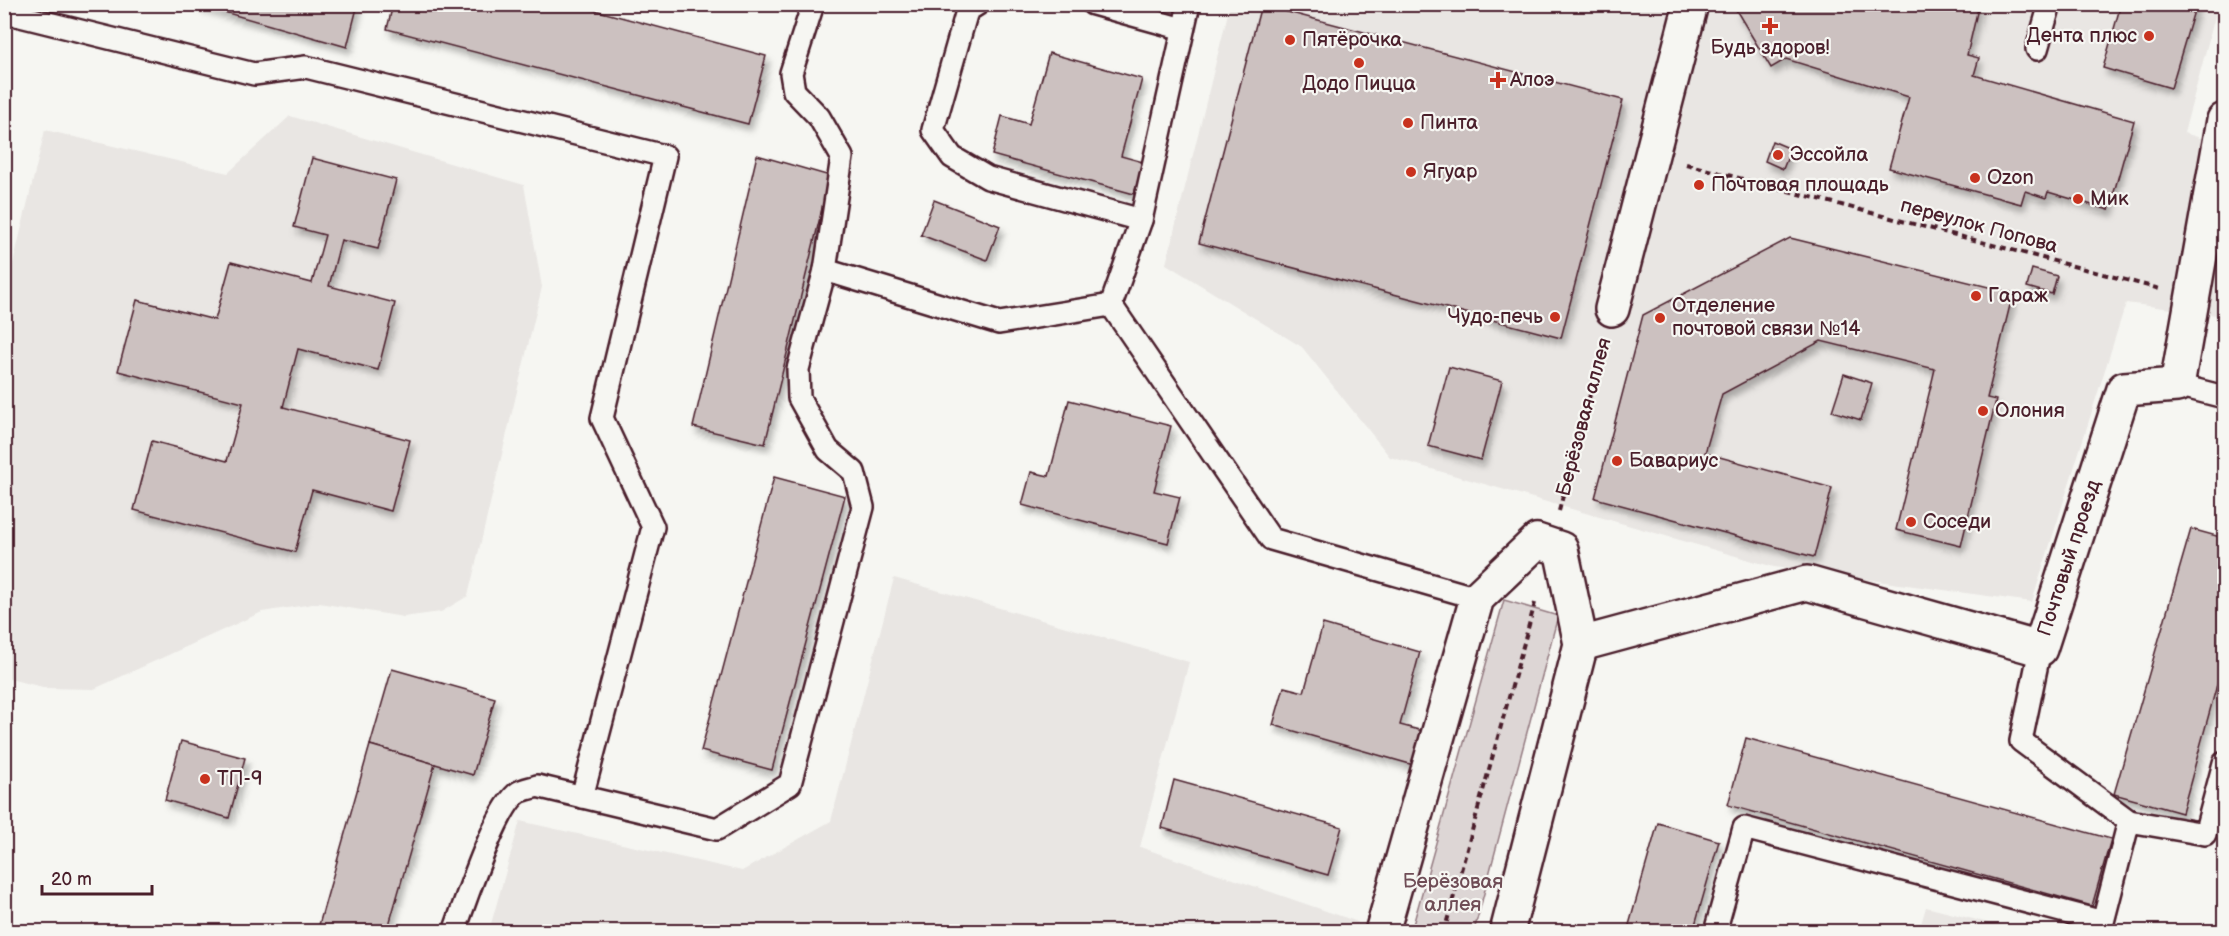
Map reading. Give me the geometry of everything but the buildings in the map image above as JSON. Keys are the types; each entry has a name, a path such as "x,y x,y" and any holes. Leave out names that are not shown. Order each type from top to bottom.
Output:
{"street":[{"path":"1612,309 1691,4"},
{"path":"2177,385 2224,120"},
{"name":"Почтовый проезд","path":"1581,644 1807,583 2040,649 2124,389 2177,385"},
{"path":"1382,932 1477,598 1544,543 1561,549 1581,644 1507,932"}],"lane":[{"path":"454,932 492,833 508,805 519,792 537,786 717,829 790,784 863,507 854,472 828,450 799,398 798,369 825,270 842,157 819,117 794,91 791,73 813,4"},
{"path":"978,4 967,11 933,130 952,157 988,178 1141,219"},
{"path":"1093,4 1183,28"},
{"path":"1111,305 1141,219 1189,4"},
{"path":"2037,50 2050,4"},
{"path":"4,12 254,74 306,67 665,156 602,418 653,527 582,797"},
{"path":"825,270 999,323 1111,305"},
{"path":"1111,305 1271,539 1477,598"},
{"path":"2177,385 2224,397"},
{"path":"2040,649 2021,741 2129,821 2205,834 2224,763"},
{"path":"1716,932 1744,828 2103,922 2129,821"}],"path":[{"name":"переулок Попова","path":"1653,156 2193,298"},
{"name":"Берёзовая аллея","path":"1544,543 1612,309"},
{"path":"1444,932 1535,601"}],"shaded area":[{"path":"1230,5 2218,5 2184,133 2224,145 2224,316 2126,303 2032,602 1774,567 1390,457 1302,347 1166,264"},
{"path":"290,116 524,185 542,287 468,596 441,612 403,617 319,603 262,612 94,689 47,688 5,678 5,297 45,130 228,173"},
{"path":"894,578 1189,662 1140,847 1358,922 1355,931 489,931 520,821 742,871 831,821"},
{"path":"1926,907 2020,931 1919,931"}],"green space":[{"name":"Берёзовая аллея","path":"1504,600 1558,616 1474,931 1411,932"}],"place":[{"name":"Будь здоров!","path":"1770,26"},
{"name":"Дента плюс","path":"2149,36"},
{"name":"Пятёрочка","path":"1290,40"},
{"name":"Додо Пицца","path":"1359,63"},
{"name":"Алоэ","path":"1498,80"},
{"name":"Пинта","path":"1408,123"},
{"name":"Эссойла","path":"1778,155"},
{"name":"Ягуар","path":"1411,172"},
{"name":"Ozon","path":"1975,178"},
{"name":"Почтовая площадь","path":"1699,185"},
{"name":"Мик","path":"2078,199"},
{"name":"Гараж","path":"1976,296"},
{"name":"Чудо-печь","path":"1555,317"},
{"name":"Отделение почтовой связи №14","path":"1660,318"},
{"name":"Олония","path":"1983,411"},
{"name":"Бавариус","path":"1617,461"},
{"name":"Соседи","path":"1911,522"},
{"name":"ТП-9","path":"205,779"}]}
